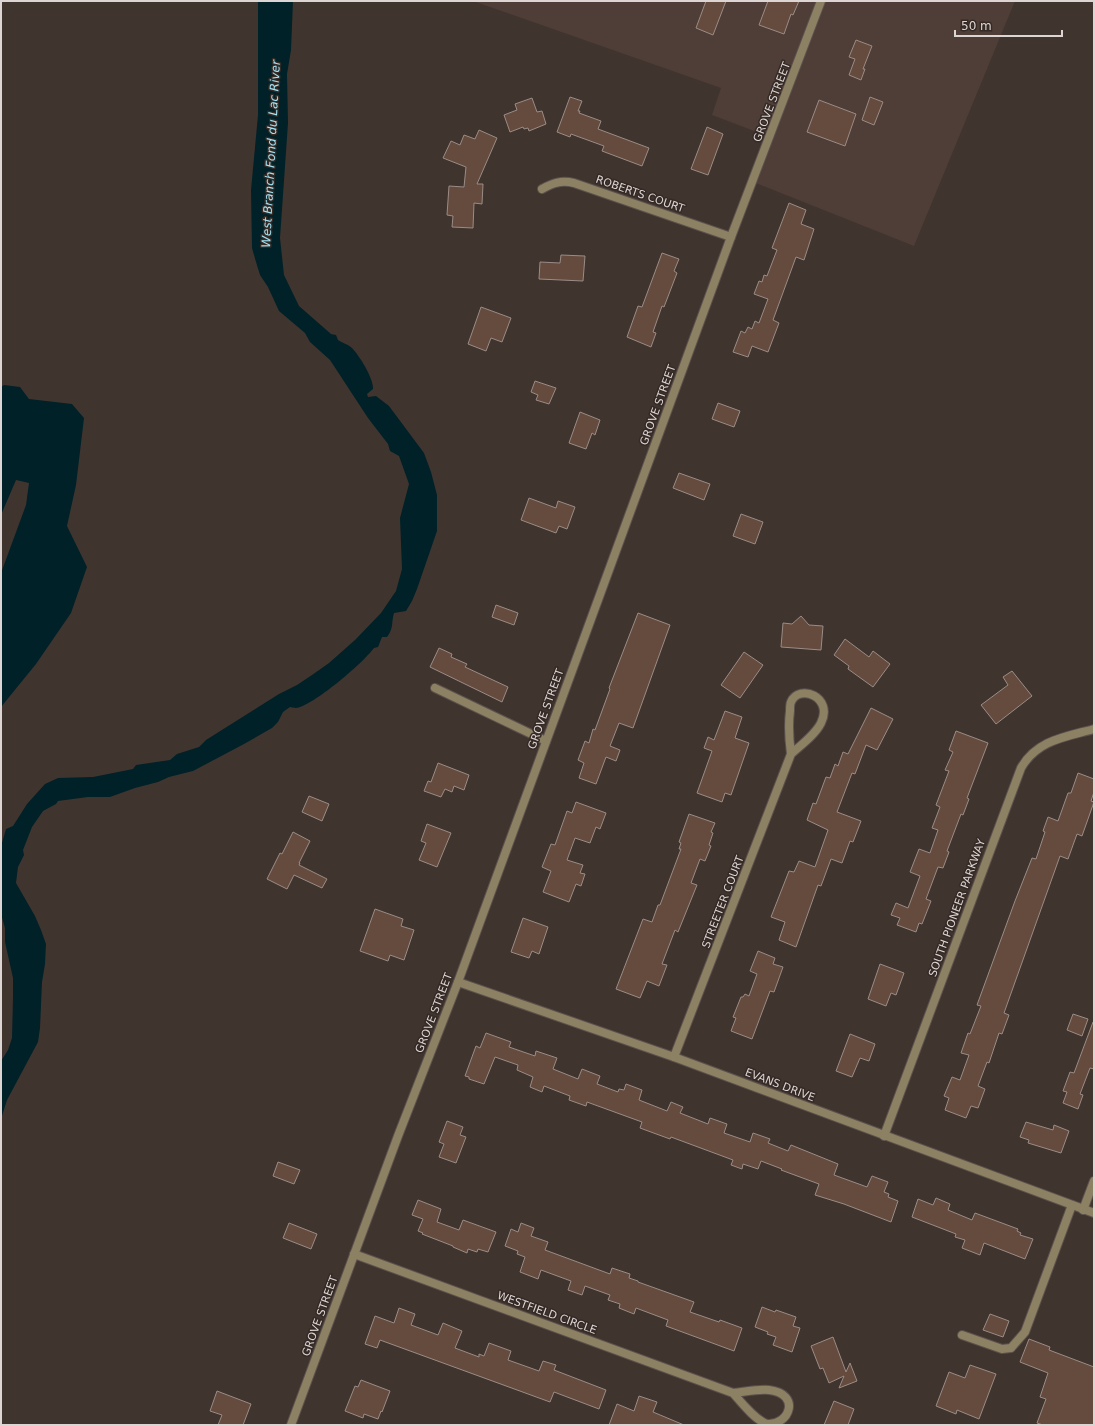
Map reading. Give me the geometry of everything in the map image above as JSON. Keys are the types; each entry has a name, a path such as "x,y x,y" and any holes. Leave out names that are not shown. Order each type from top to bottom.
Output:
{"street":[{"name":"GROVE STREET","path":"291,1425 398,1136 458,982 731,237 821,1"},
{"name":"ROBERTS COURT","path":"542,189 556,182 574,182 731,237"},
{"path":"435,688 546,741"},
{"name":"STREETER COURT","path":"674,1057 791,754 813,734 821,723 824,712 823,703 811,694 803,693 796,696 791,702 788,727 791,754"},
{"name":"SOUTH PIONEER PARKWAY","path":"884,1136 1021,768 1032,753 1044,744 1094,729"},
{"name":"EVANS DRIVE","path":"458,982 674,1057 1094,1213"},
{"path":"1083,1210 1094,1181"},
{"path":"962,1335 1002,1349 1011,1348 1025,1332 1072,1205"},
{"name":"WESTFIELD CIRCLE","path":"354,1254 733,1393 759,1420 767,1424 781,1422 790,1406 781,1394 770,1390 754,1390 733,1393"}],"shaded area":[{"path":"473,1 1015,1 914,246 753,182 770,137 712,115 721,88"}],"water":[{"name":"West Branch Fond du Lac River","path":"258,1 293,1 291,50 287,74 288,123 280,238 284,275 299,306 331,334 336,335 338,340 355,351 366,367 373,385 373,389 367,394 368,397 376,396 389,406 424,453 437,495 437,531 417,589 406,611 394,613 392,628 387,637 382,637 378,647 374,648 349,673 314,700 296,708 290,707 283,712 278,722 272,728 193,771 169,777 158,782 110,797 88,797 58,801 56,804 43,811 32,827 23,850 24,855 18,867 16,883 35,916 46,944 42,982 40,1028 38,1042 7,1100 1,1119 1,1061 8,1050 12,1038 13,997 13,978 5,942 5,928 1,914 1,846 6,829 13,826 27,804 45,784 58,778 93,777 133,769 136,765 170,760 177,754 199,747 206,740 279,694 297,685 329,663 355,640 381,613 396,591 402,569 400,518 409,484 399,456 390,451 388,444 368,418 330,360 310,342 305,333 279,311 268,287 260,275 252,248 251,190 258,115"},
{"path":"4,385 20,387 29,399 72,404 84,418 76,485 67,526 87,567 71,613 36,664 1,707 1,573 26,505 29,483 16,480 1,515 1,387"}],"building":[{"path":"706,1 726,1 713,35 696,28"},
{"path":"768,1 799,1 793,15 791,14 784,34 759,25"},
{"path":"856,40 872,46 863,69 865,69 861,80 849,75 855,59 849,57"},
{"path":"570,97 582,101 578,111 580,111 579,113 601,121 598,129 649,148 642,166 602,151 604,146 571,134 570,137 557,132"},
{"path":"870,97 883,102 874,125 862,120"},
{"path":"532,98 537,112 542,111 546,124 529,131 528,128 524,129 523,127 510,132 504,115 517,110 515,104"},
{"path":"819,100 856,114 845,146 807,132"},
{"path":"707,127 723,134 708,175 691,169"},
{"path":"479,130 497,138 477,184 483,184 482,204 474,203 473,228 452,227 453,216 447,215 449,186 464,187 466,167 443,158 451,141 460,145 464,135 475,139"},
{"path":"789,203 806,210 801,224 814,229 804,260 796,257 773,320 779,323 768,352 752,346 748,357 733,352 741,331 745,333 748,327 752,329 755,321 759,323 768,299 754,294 759,281 762,282 764,275 767,276 777,250 772,248"},
{"path":"662,253 679,259 674,271 677,273 664,307 662,306 653,332 656,333 651,347 627,337 638,306 642,307"},
{"path":"561,255 585,256 583,281 539,279 540,262 560,263"},
{"path":"481,307 511,318 502,342 491,338 486,351 468,344"},
{"path":"535,381 556,388 549,404 536,400 538,395 531,392"},
{"path":"718,403 740,411 734,427 712,419"},
{"path":"580,412 600,420 595,435 592,433 586,449 569,443"},
{"path":"679,473 710,484 704,500 673,488"},
{"path":"529,498 556,508 558,501 575,507 567,529 559,526 556,533 521,520"},
{"path":"741,514 763,522 755,544 733,536"},
{"path":"496,605 518,613 514,625 492,617"},
{"path":"638,613 670,625 633,728 619,723 610,746 620,750 616,761 606,757 596,784 579,778 584,763 578,760 585,741 589,743 593,729 595,730 610,689 609,688"},
{"path":"801,616 809,625 823,626 821,650 781,647 783,623 792,624"},
{"path":"845,639 869,657 873,651 890,664 873,687 848,669 849,666 834,655"},
{"path":"439,648 452,654 451,657 467,664 465,667 508,687 502,702 430,667"},
{"path":"744,652 763,665 740,698 721,685"},
{"path":"1012,671 1032,696 996,724 981,705 1008,685 1003,677"},
{"path":"871,708 893,719 877,750 866,745 855,774 852,773 837,812 861,821 853,842 850,841 842,863 831,859 821,886 818,885 796,947 779,940 785,922 771,917 789,871 794,872 799,861 815,867 828,830 807,820 813,803 816,804 826,777 830,778 835,764 838,766 843,752 848,754"},
{"path":"725,711 742,717 735,738 749,743 731,795 725,793 722,802 697,793 712,751 704,748 708,737 714,740"},
{"path":"956,731 988,743 967,798 969,799 963,815 961,814 947,851 949,852 943,868 938,867 926,899 931,901 922,924 919,923 916,932 897,925 900,918 891,915 896,903 908,908 920,876 910,872 919,849 930,853 938,830 932,828 940,807 936,805 949,771 945,770 953,752 949,750"},
{"path":"438,763 469,775 464,790 454,786 452,792 445,789 441,797 424,791 428,781 431,782"},
{"path":"1078,773 1094,779 1094,792 1091,801 1094,802 1082,836 1077,834 1068,859 1060,856 1004,1013 1009,1015 1002,1034 999,1033 989,1063 987,1062 978,1086 985,1089 978,1108 971,1106 966,1118 945,1110 949,1098 944,1096 952,1077 960,1080 969,1055 961,1053 968,1033 970,1034 981,1006 977,1005 1032,858 1036,859 1045,832 1043,831 1048,817 1058,821 1068,793 1071,793"},
{"path":"309,796 329,804 322,821 302,812"},
{"path":"576,802 606,813 600,829 596,827 590,843 575,838 567,860 583,865 580,873 585,874 581,886 576,884 569,902 543,892 551,871 542,867 551,844 555,845 567,811 572,813"},
{"path":"689,814 715,823 711,832 713,833 709,845 711,846 705,861 700,859 691,883 697,885 678,932 675,930 662,964 667,965 659,986 647,981 640,998 616,989 643,919 652,922 658,905 660,905 681,849 679,849 681,843 679,842"},
{"path":"427,824 451,833 437,867 419,860 426,843 421,841"},
{"path":"293,832 310,841 299,865 327,879 322,888 294,875 287,889 267,879 280,853 282,854"},
{"path":"375,909 403,919 401,926 414,930 404,960 390,955 388,961 360,951"},
{"path":"523,918 548,927 539,954 532,951 529,958 511,952"},
{"path":"758,951 775,958 773,964 783,967 774,992 770,991 752,1039 731,1031 736,1018 733,1017 741,997 745,994 749,996 757,974 750,971"},
{"path":"880,964 904,973 896,995 891,993 886,1006 868,999"},
{"path":"1073,1014 1088,1019 1082,1036 1067,1030"},
{"path":"1093,1022 1094,1069 1090,1068 1080,1094 1083,1095 1078,1109 1063,1103 1067,1092 1063,1091 1070,1072 1074,1073"},
{"path":"486,1033 511,1042 509,1047 535,1056 536,1051 557,1058 553,1069 578,1079 582,1069 600,1076 597,1084 618,1092 619,1089 624,1090 626,1084 642,1090 639,1100 667,1111 671,1102 683,1107 680,1113 708,1124 710,1118 727,1124 724,1133 750,1142 753,1133 770,1139 768,1143 788,1151 791,1145 838,1164 834,1175 867,1187 872,1176 888,1182 884,1192 889,1194 888,1197 898,1201 891,1222 844,1204 815,1195 819,1184 761,1161 758,1169 743,1164 742,1169 731,1165 733,1160 671,1137 670,1139 640,1128 642,1122 587,1102 586,1106 569,1100 570,1096 544,1086 542,1092 530,1087 533,1077 517,1070 518,1065 495,1057 484,1084 469,1079 469,1077 465,1076 476,1046 480,1048"},
{"path":"850,1034 875,1044 869,1061 860,1058 852,1077 836,1071"},
{"path":"447,1121 463,1127 460,1135 466,1137 456,1163 439,1157 444,1144 439,1142"},
{"path":"1026,1122 1053,1130 1054,1125 1069,1131 1061,1153 1028,1143 1029,1140 1020,1137"},
{"path":"278,1162 300,1170 294,1184 273,1176"},
{"path":"936,1198 950,1204 948,1210 972,1220 975,1213 1018,1229 1017,1231 1021,1233 1020,1235 1033,1239 1025,1259 984,1243 980,1255 962,1248 965,1240 955,1237 956,1234 912,1217 918,1199 933,1205"},
{"path":"418,1200 441,1209 437,1222 459,1230 463,1220 496,1232 488,1252 478,1249 477,1252 468,1249 467,1253 422,1234 423,1233 418,1231 423,1219 412,1215"},
{"path":"289,1223 317,1234 311,1249 283,1238"},
{"path":"521,1223 534,1228 531,1236 548,1242 545,1250 610,1274 612,1268 630,1274 629,1278 638,1282 694,1302 690,1312 742,1328 734,1351 666,1326 668,1320 636,1308 634,1314 619,1308 620,1304 608,1300 610,1295 585,1286 582,1295 568,1290 571,1281 541,1270 538,1279 520,1272 525,1257 517,1254 518,1251 505,1246 511,1229 518,1232"},
{"path":"762,1307 796,1317 793,1326 800,1328 792,1352 773,1345 776,1337 755,1327"},
{"path":"399,1308 415,1314 411,1325 438,1335 443,1323 462,1331 455,1348 479,1357 479,1354 484,1356 489,1343 511,1351 508,1360 539,1371 543,1361 556,1365 554,1370 606,1390 599,1409 554,1392 550,1402 380,1340 377,1348 365,1344 375,1316 394,1323"},
{"path":"990,1314 1009,1321 1003,1337 983,1330"},
{"path":"833,1337 846,1372 850,1363 857,1381 839,1388 844,1376 829,1383 823,1368 820,1369 811,1346"},
{"path":"1029,1339 1050,1347 1049,1350 1094,1367 1094,1425 1043,1425 1037,1423 1046,1399 1040,1397 1048,1373 1020,1362"},
{"path":"970,1365 996,1374 979,1419 957,1410 956,1414 936,1406 949,1372 965,1378"},
{"path":"361,1380 390,1391 378,1419 364,1414 363,1418 345,1411 355,1386 358,1387"},
{"path":"217,1391 251,1404 243,1425 218,1425 222,1415 210,1411"},
{"path":"639,1396 657,1402 653,1412 684,1425 609,1425 617,1404 634,1411"},
{"path":"834,1401 854,1409 848,1425 824,1425"}]}
